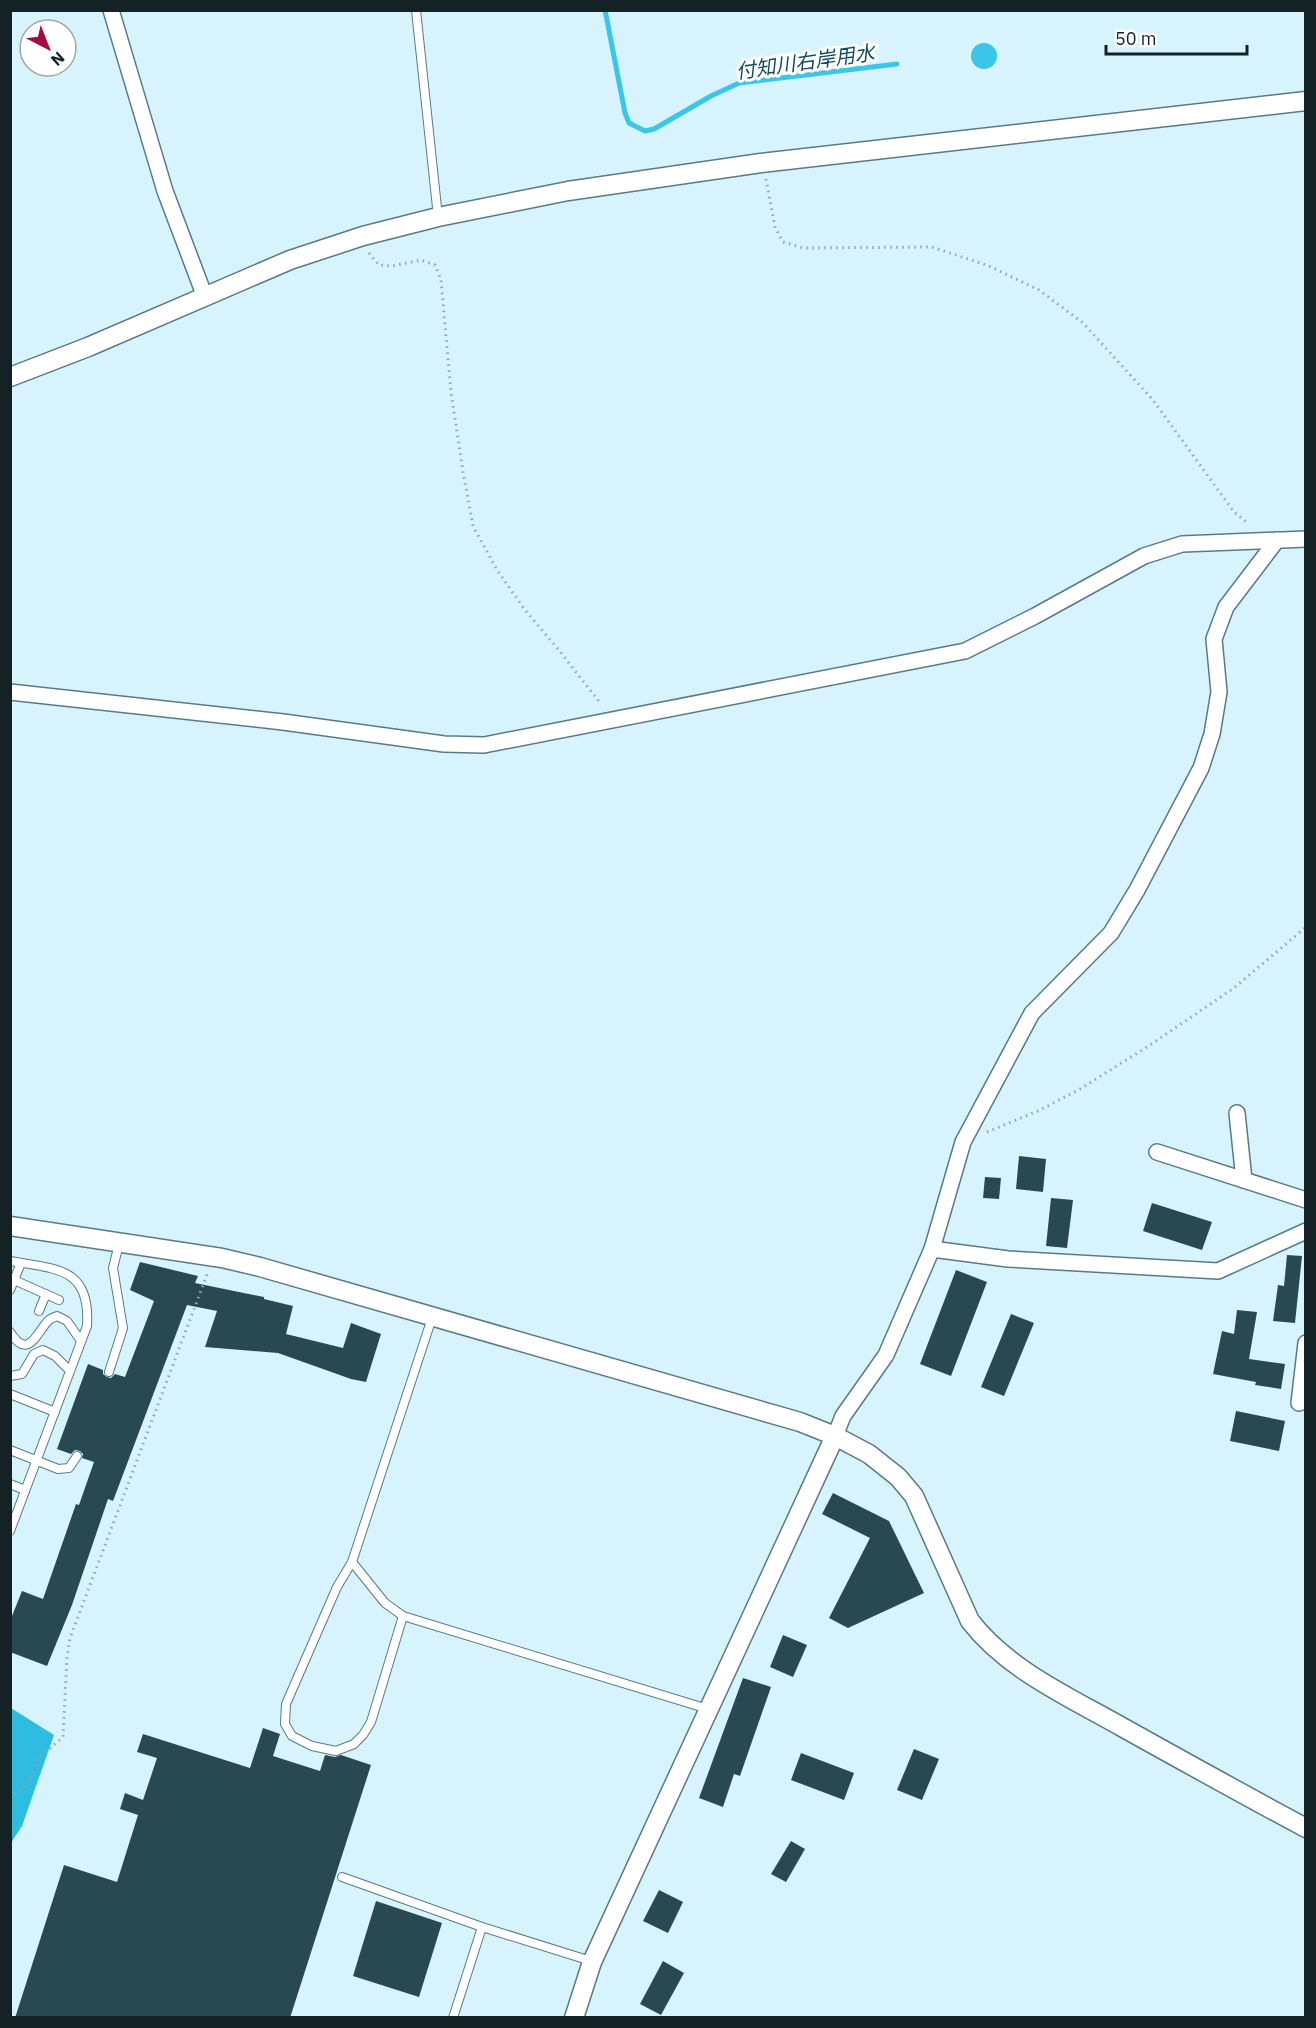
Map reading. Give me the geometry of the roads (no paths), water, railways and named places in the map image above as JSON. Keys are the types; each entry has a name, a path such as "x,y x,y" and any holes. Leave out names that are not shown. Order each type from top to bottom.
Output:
{"street":[{"path":"111,10 165,192 205,297"},
{"path":"10,377 290,260 438,217 568,191 761,163 1305,101"},
{"path":"10,692 283,722 444,744 484,745 965,651 1035,616 1144,556 1182,544 1305,539"},
{"path":"574,2018 592,1962 843,1416 885,1355 932,1249 963,1142 1032,1013 1111,933 1137,890 1201,768 1212,734 1219,692 1214,639 1226,607 1271,540"},
{"path":"1237,1113 1244,1180"},
{"path":"1157,1152 1305,1200"},
{"path":"10,1226 213,1257 260,1267 800,1422 835,1436 869,1454 898,1477 914,1496 970,1621 983,1638 997,1650 1046,1684 1305,1828"},
{"path":"932,1249 1008,1259 1218,1271 1305,1231"},
{"path":"1299,1403 1305,1343"}],"lane":[{"path":"416,10 438,217"},
{"path":"109,1372 123,1328 113,1268 120,1242"},
{"path":"10,1261 60,1270 76,1279 88,1307 87,1326 10,1531"},
{"path":"10,1290 21,1263"},
{"path":"14,1280 59,1300"},
{"path":"39,1311 46,1294"},
{"path":"10,1332 22,1343 35,1341 50,1319 57,1316 67,1321 81,1341"},
{"path":"402,1616 371,1722 363,1735 354,1744 336,1751 312,1746 292,1736 285,1724 286,1704 337,1587 352,1562 433,1316"},
{"path":"10,1376 22,1374 34,1354 43,1350 55,1356 70,1371"},
{"path":"10,1394 55,1412"},
{"path":"10,1450 58,1469 69,1468 77,1456"},
{"path":"10,1484 25,1490"},
{"path":"352,1562 385,1603 402,1616 708,1709"},
{"path":"342,1877 482,1927 592,1962"},
{"path":"453,2018 482,1927"}],"waterway":[{"name":"付知川右岸用水","path":"605,10 625,113 629,123 645,131 654,129 711,96 739,83 897,64"}]}
